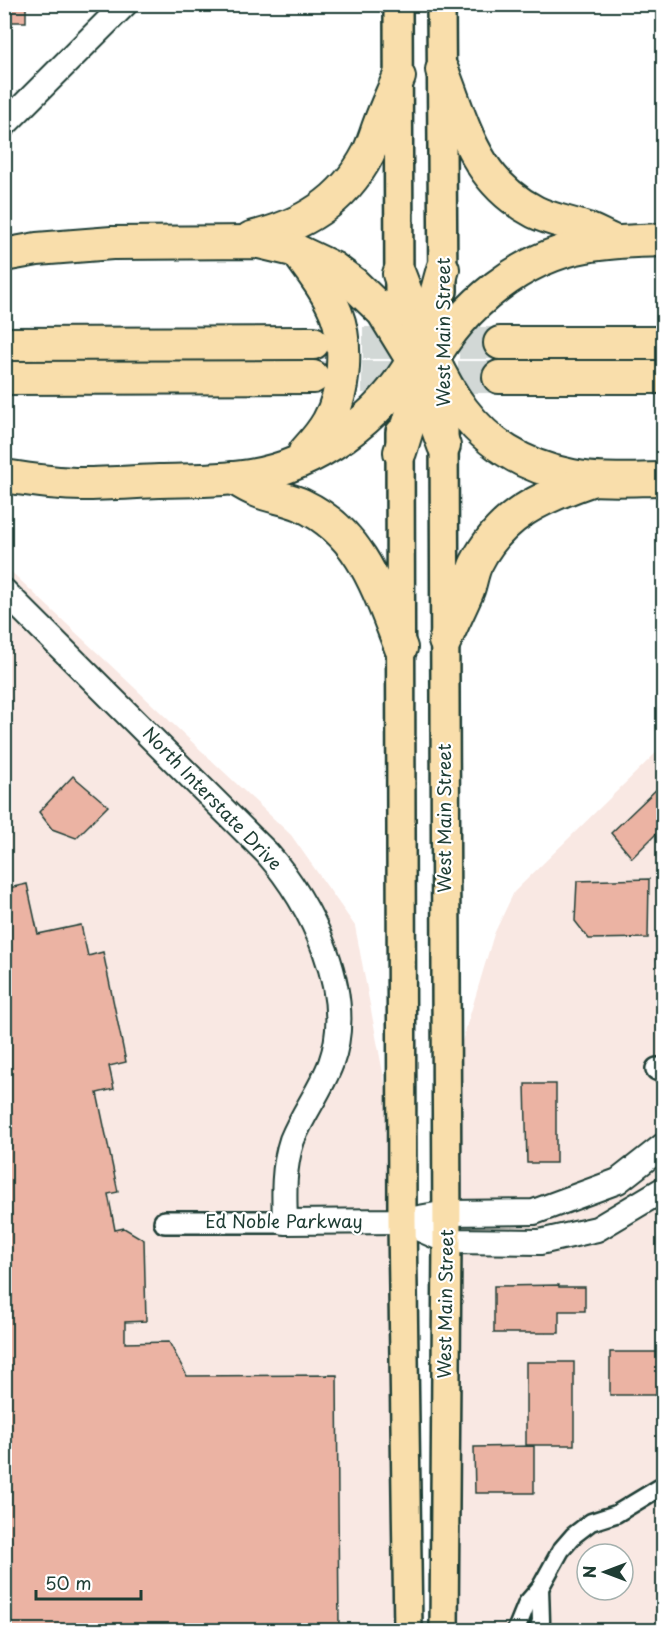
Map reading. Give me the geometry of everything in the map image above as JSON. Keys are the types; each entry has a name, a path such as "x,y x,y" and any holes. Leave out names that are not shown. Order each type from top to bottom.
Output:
{"highway":[{"path":"442,70 474,152 486,172 504,191 536,212 566,224 584,228 614,242"},
{"path":"236,242 294,225 324,208 339,194 359,170 369,152 399,76"},
{"path":"4,476 80,484 233,478 269,472 320,450 353,428 422,361 473,307 513,276 560,252 584,246 663,240"},
{"path":"4,255 37,249 112,243 259,242 297,251 333,268 353,283 383,312 472,424 515,456 574,477 663,479"},
{"path":"294,463 329,422 344,369 344,351 336,314 320,283 297,251"},
{"path":"400,452 444,270"},
{"path":"399,274 444,446"},
{"path":"4,344 313,343"},
{"path":"500,343 663,343"},
{"path":"499,377 663,377"},
{"path":"4,378 313,378"},
{"path":"233,478 258,491 299,503 315,511 337,528 359,553 369,570 401,648"},
{"path":"445,640 468,590 475,566 490,542 503,527 536,501 595,478"}],"main road":[{"path":"4,125 125,4"},
{"path":"398,4 399,274"},
{"name":"West Main Street","path":"441,4 444,270"},
{"name":"West Main Street","path":"444,446 447,1213 444,1630"},
{"path":"400,452 402,1221 408,1630"},
{"name":"North Interstate Drive","path":"4,591 267,853 299,893 317,928 334,985 337,1028 331,1062 292,1141 287,1159 284,1187 285,1221"},
{"name":"Ed Noble Parkway","path":"285,1221 402,1221 447,1213 534,1212 618,1181 663,1145"},
{"name":"Ed Noble Parkway","path":"402,1221 447,1240 540,1242 597,1229 663,1189"}],"street":[{"name":"Ed Noble Parkway","path":"165,1222 285,1221"},
{"path":"516,1630 527,1603 540,1588 561,1550 574,1535 591,1522 616,1514 663,1485"},
{"path":"538,1630 540,1588"}],"shaded area":[{"path":"4,565 291,835 355,926 391,1115 404,1630 5,1630"},
{"path":"663,746 663,1630 453,1630 456,1062 494,934 514,892"}],"building":[{"path":"5,4 26,4 26,22 5,22"},
{"path":"73,776 108,806 76,838 52,829 39,812"},
{"path":"663,783 663,827 632,858 611,833"},
{"path":"649,879 648,938 589,939 575,921 577,881"},
{"path":"27,884 38,934 81,925 88,956 103,952 126,1062 109,1066 114,1089 97,1093 118,1192 108,1194 115,1230 124,1228 144,1240 146,1321 125,1322 125,1343 169,1342 187,1376 337,1375 339,1630 164,1630 164,1626 126,1626 126,1630 4,1630 4,889"},
{"path":"525,1084 556,1084 556,1163 527,1163"},
{"path":"559,1285 559,1287 585,1287 585,1311 559,1311 559,1333 494,1333 494,1286"},
{"path":"610,1352 663,1352 663,1395 610,1395"},
{"path":"526,1362 574,1362 574,1445 526,1445"},
{"path":"534,1446 534,1493 475,1493 474,1447"}],"tunnel":[{"path":"315,343 500,343"},
{"path":"314,377 499,377"}]}
